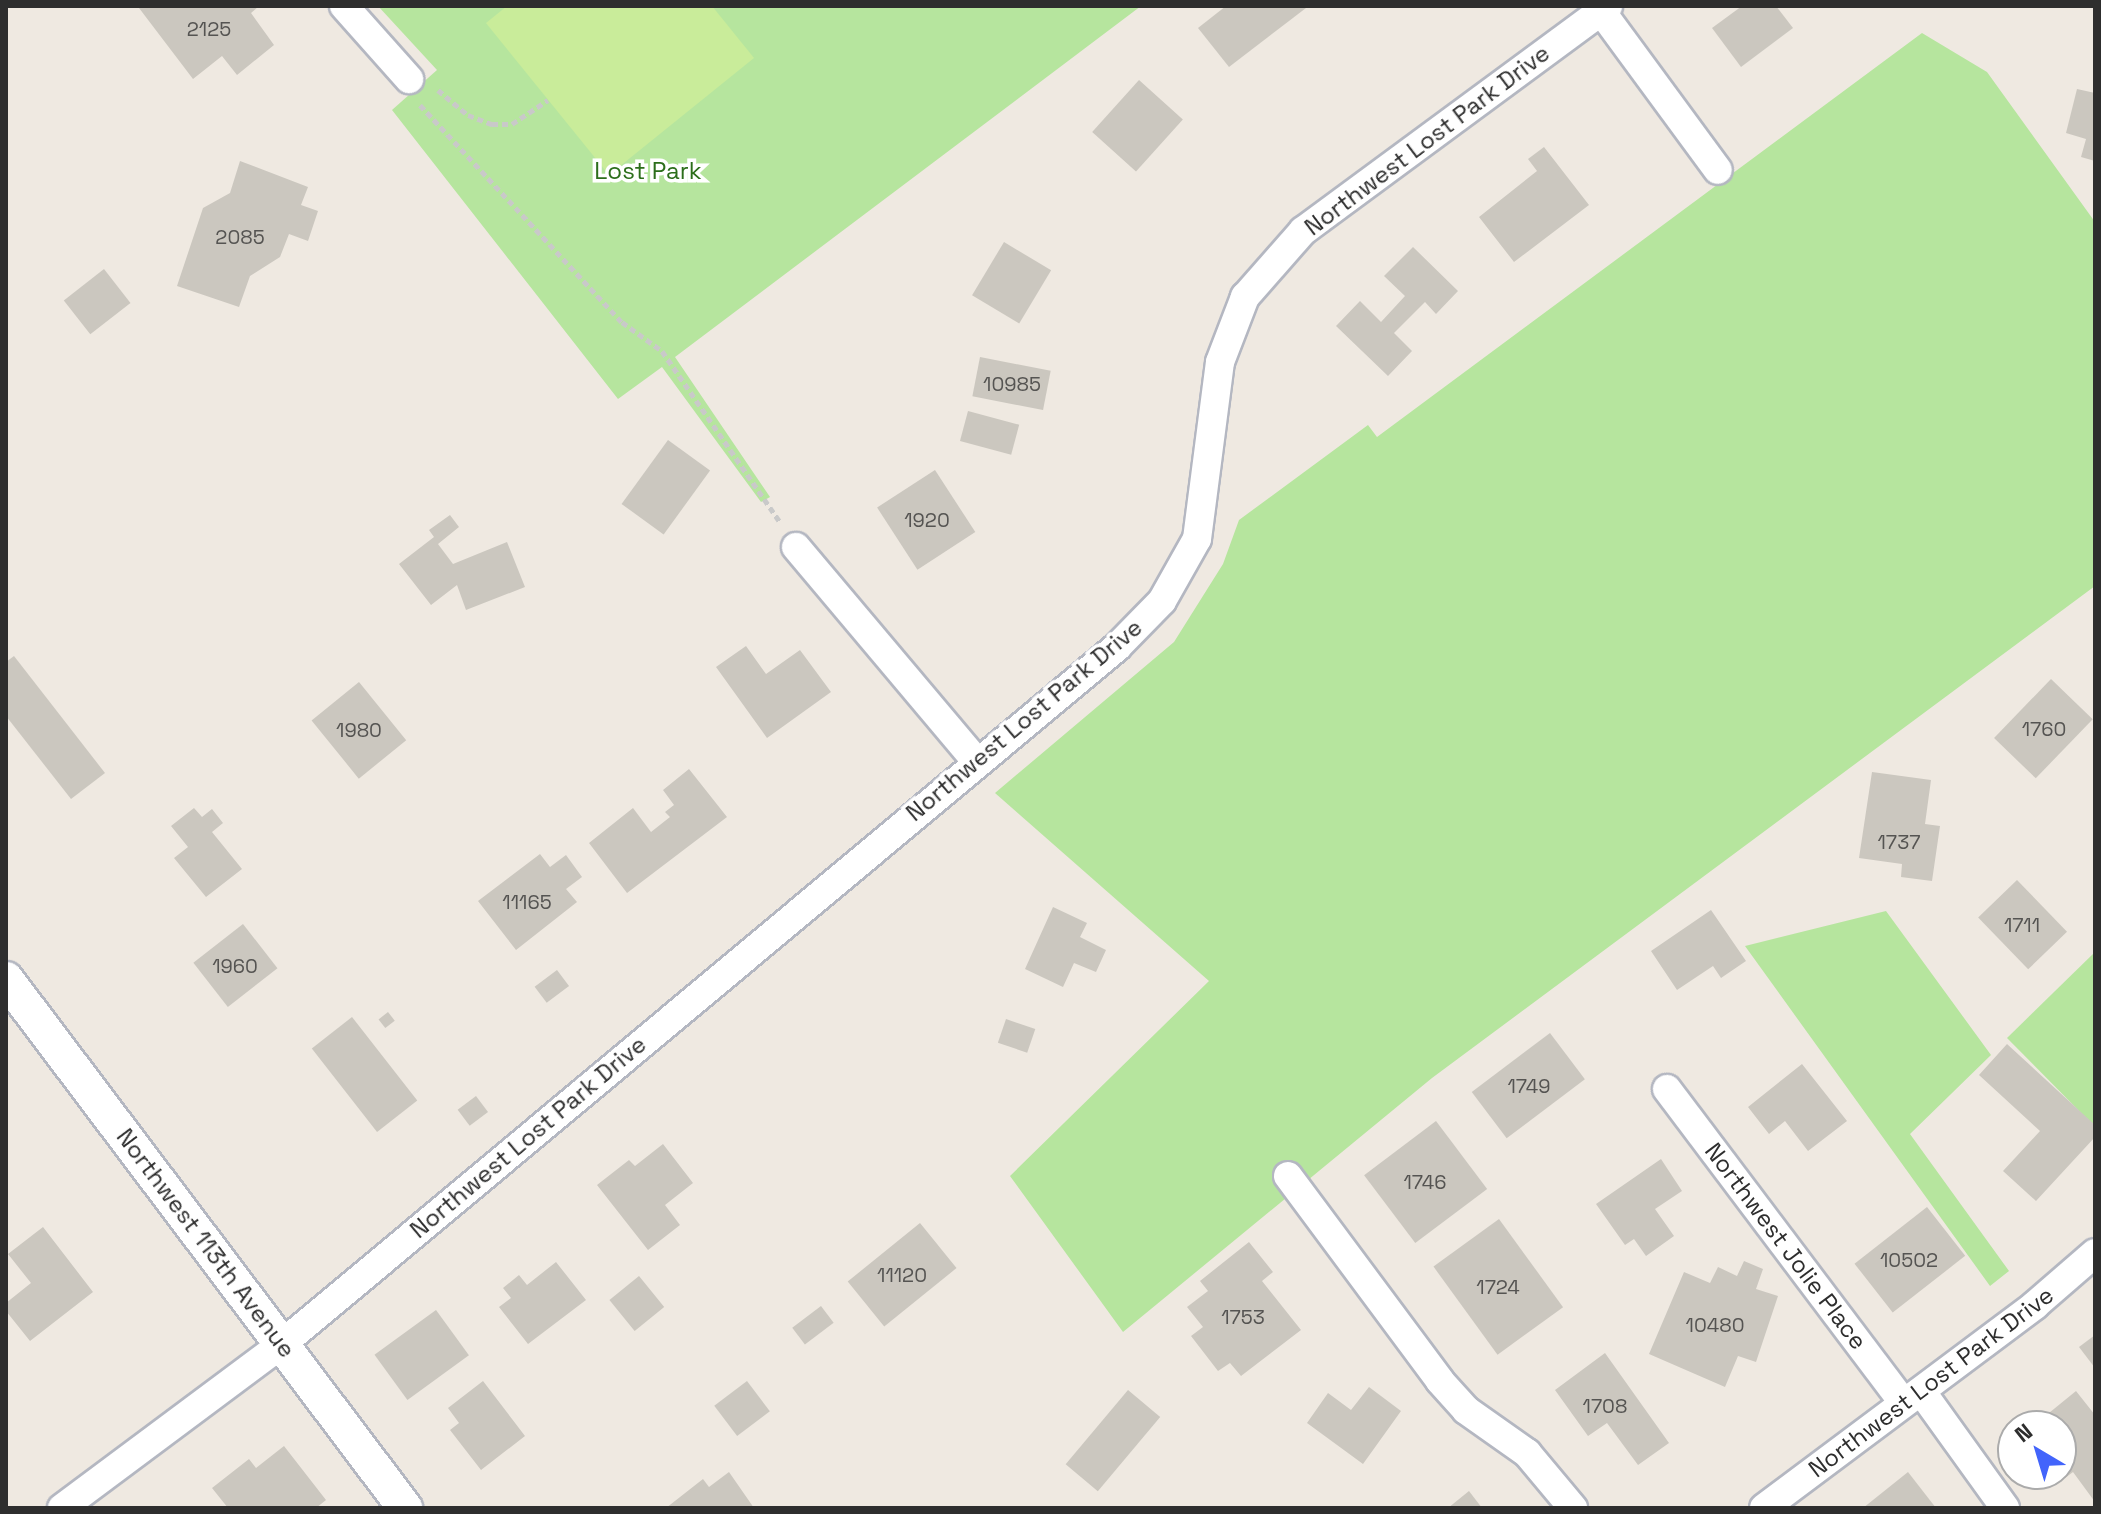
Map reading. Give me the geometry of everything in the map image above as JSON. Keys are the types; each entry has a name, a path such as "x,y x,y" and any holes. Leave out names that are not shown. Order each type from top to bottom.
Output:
{"street":[{"path":"344,6 409,79"},
{"path":"1605,9 1718,170"},
{"name":"Northwest Lost Park Drive","path":"62,1508 282,1344 976,761 1117,647 1178,578 1197,539 1225,339 1245,297 1303,231 1605,9"},
{"path":"796,547 976,761"},
{"name":"Northwest 113th Avenue","path":"6,979 405,1508"},
{"name":"Northwest Jolie Place","path":"1667,1089 1912,1397 2005,1508"},
{"path":"1288,1176 1440,1381 1466,1410 1527,1453 1573,1508"},
{"name":"Northwest Lost Park Drive","path":"1764,1508 2095,1253"}],"path":[{"path":"548,100 512,124 492,124 468,115 426,79 409,79 431,119 622,322 662,351 796,547"}],"green space":[{"name":"Lost Park","path":"378,6 1141,6 675,357 770,497 761,502 662,367 618,399 392,110 437,70"},
{"path":"507,6 712,6 754,58 609,175 486,23"},
{"path":"1922,33 1987,72 2095,222 2095,586 1432,1078 1123,1332 1010,1176 1209,981 995,793 1174,642 1223,564 1239,520 1368,425 1377,437"},
{"path":"1886,911 1991,1055 1910,1134 2009,1271 1990,1286 1745,946"},
{"path":"2095,952 2095,1127 2007,1038"}],"building":[{"path":"259,6 251,13 274,45 237,75 222,56 193,79 139,8"},
{"path":"1226,6 1306,8 1229,67 1198,28"},
{"path":"1742,6 1776,6 1793,28 1741,67 1712,28"},
{"path":"1139,80 1183,119 1136,171 1092,132"},
{"path":"2077,89 2095,93 2095,161 2081,157 2086,139 2066,133"},
{"path":"1544,147 1589,205 1514,262 1479,217 1537,171 1528,159"},
{"path":"240,161 308,187 301,205 318,211 308,241 289,234 280,257 250,276 239,307 177,286 203,208 230,193"},
{"path":"1004,242 1051,270 1019,323 972,295"},
{"path":"1413,247 1458,291 1436,314 1425,302 1394,333 1412,351 1388,376 1336,326 1360,301 1381,322 1405,296 1384,276"},
{"path":"104,269 130,303 90,334 64,300"},
{"path":"980,357 1051,371 1043,410 972,396"},
{"path":"968,411 1019,425 1011,455 960,441"},
{"path":"668,440 710,471 664,534 622,504"},
{"path":"935,470 975,532 917,570 877,508"},
{"path":"450,515 459,527 438,544 453,564 507,542 525,587 466,610 457,585 431,605 399,564 434,537 429,530"},
{"path":"746,646 766,674 800,650 831,692 767,738 716,667"},
{"path":"14,656 105,773 71,799 6,716 6,662"},
{"path":"2051,679 2093,719 2036,778 1994,738"},
{"path":"359,682 406,740 359,779 312,720"},
{"path":"689,769 727,817 627,893 589,843 633,808 651,832 670,817 665,812 674,805 663,790"},
{"path":"1872,772 1931,780 1925,824 1940,826 1932,881 1901,877 1902,864 1859,858"},
{"path":"194,808 202,817 212,809 223,823 212,832 242,869 206,897 174,858 188,847 171,826"},
{"path":"540,854 550,867 566,855 582,877 566,889 577,902 516,950 478,901"},
{"path":"2017,880 2067,932 2028,969 1978,918"},
{"path":"1053,907 1087,923 1080,937 1106,950 1096,972 1074,963 1063,987 1025,969"},
{"path":"1711,910 1746,961 1721,978 1713,966 1677,990 1651,951"},
{"path":"243,924 277,968 228,1007 193,963"},
{"path":"557,970 569,986 547,1003 535,987"},
{"path":"388,1012 395,1021 385,1028 379,1019"},
{"path":"352,1017 417,1101 377,1132 312,1048"},
{"path":"1006,1019 1035,1029 1027,1053 998,1043"},
{"path":"1550,1033 1585,1079 1507,1138 1472,1092"},
{"path":"2007,1044 2095,1125 2095,1137 2036,1201 2003,1171 2040,1131 1979,1075"},
{"path":"1802,1064 1847,1121 1808,1151 1785,1121 1769,1134 1748,1107"},
{"path":"476,1096 488,1112 470,1126 458,1110"},
{"path":"1436,1121 1487,1189 1415,1243 1364,1175"},
{"path":"663,1144 693,1183 665,1205 680,1225 648,1250 597,1185 629,1160 635,1166"},
{"path":"1661,1159 1682,1191 1655,1209 1674,1236 1646,1256 1634,1239 1625,1245 1596,1204"},
{"path":"1927,1207 1965,1256 1893,1312 1855,1264"},
{"path":"1499,1219 1563,1307 1498,1355 1433,1267"},
{"path":"920,1223 957,1268 884,1327 848,1282"},
{"path":"43,1227 93,1292 30,1341 6,1311 6,1303 31,1283 8,1254"},
{"path":"1249,1242 1273,1272 1262,1281 1301,1330 1241,1376 1230,1363 1218,1371 1191,1336 1203,1327 1187,1307 1208,1291 1200,1281"},
{"path":"1744,1261 1763,1269 1756,1289 1778,1296 1756,1362 1738,1356 1725,1387 1649,1354 1684,1272 1710,1283 1718,1267 1737,1276"},
{"path":"556,1262 586,1300 528,1344 499,1307 511,1298 503,1288 519,1275 527,1285"},
{"path":"639,1276 664,1307 635,1331 609,1300"},
{"path":"821,1306 834,1323 805,1344 792,1328"},
{"path":"436,1310 469,1355 407,1400 375,1355"},
{"path":"2095,1335 2095,1368 2079,1347"},
{"path":"1605,1353 1669,1443 1638,1465 1607,1423 1588,1436 1555,1390"},
{"path":"483,1381 525,1436 481,1470 450,1430 459,1423 448,1408"},
{"path":"747,1381 770,1411 737,1436 714,1406"},
{"path":"1369,1387 1401,1411 1363,1464 1307,1423 1328,1393 1351,1410"},
{"path":"1128,1390 1160,1417 1098,1491 1066,1464"},
{"path":"2076,1391 2095,1415 2095,1502 2077,1477 2077,1410 2053,1410"},
{"path":"284,1446 326,1500 316,1508 228,1508 212,1488 249,1459 256,1468"},
{"path":"729,1472 754,1508 666,1508 703,1479 709,1487"},
{"path":"1908,1472 1936,1508 1863,1508"},
{"path":"1469,1491 1482,1508 1448,1508"}]}
